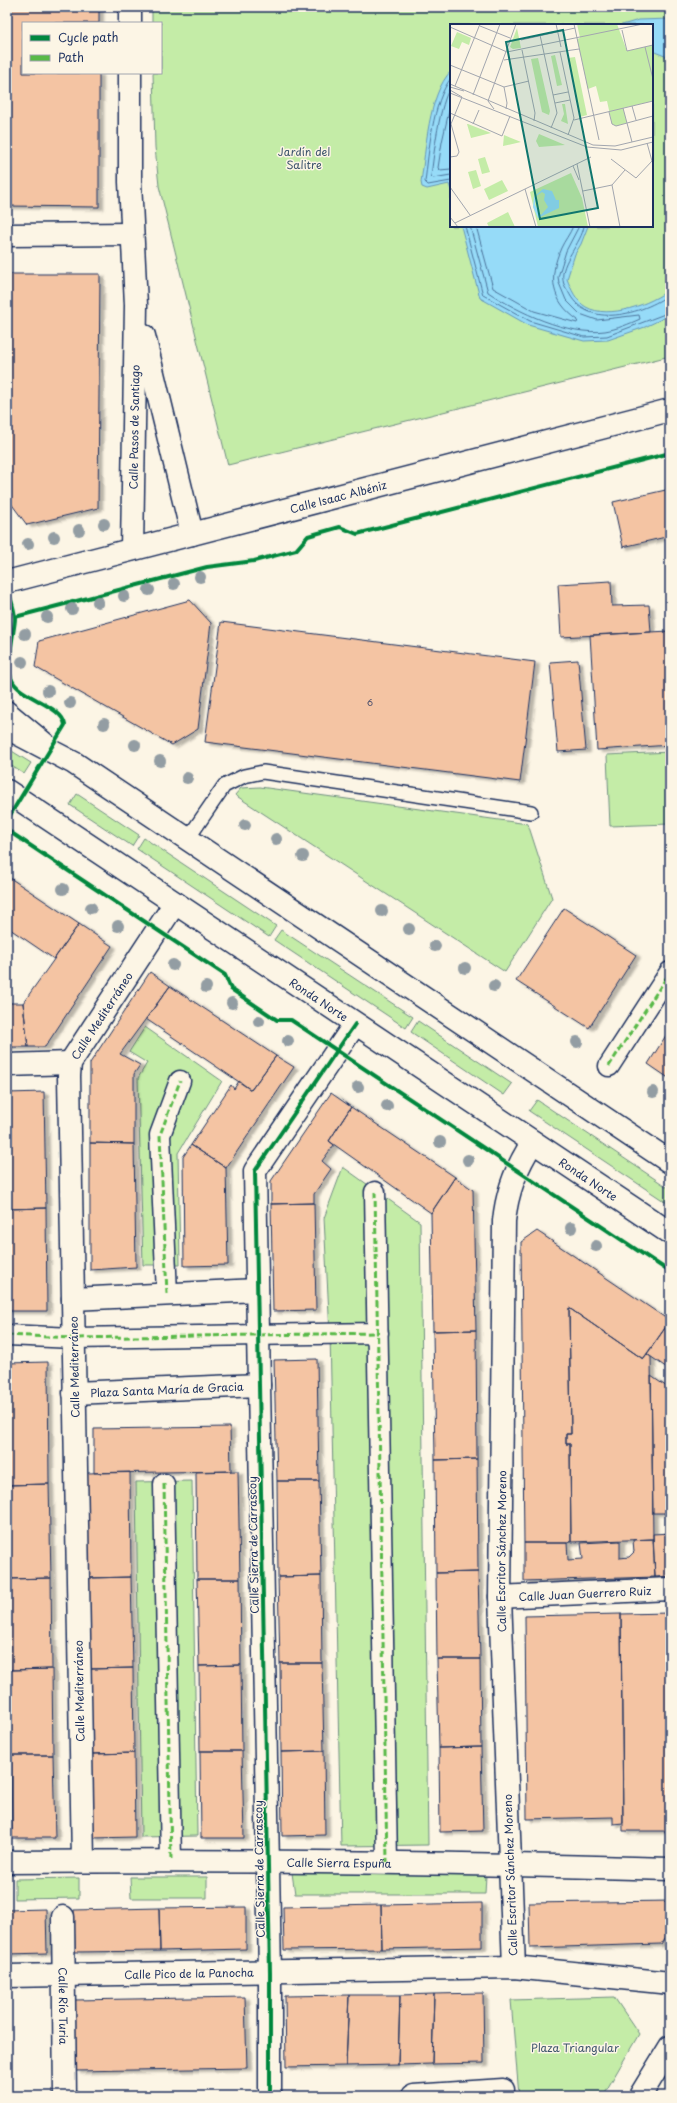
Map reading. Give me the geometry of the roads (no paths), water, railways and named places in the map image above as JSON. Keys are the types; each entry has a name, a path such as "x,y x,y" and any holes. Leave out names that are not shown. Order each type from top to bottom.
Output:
{"street":[{"path":"130,7 130,22"},
{"name":"Calle Pasos de Santiago","path":"130,74 132,234 136,305 132,549"},
{"path":"7,235 132,234"},
{"name":"Calle Pasos de Santiago","path":"136,305 192,534"},
{"name":"Calle Isaac Albéniz","path":"7,582 670,410"},
{"path":"7,728 74,763 670,1162"},
{"name":"Ronda Norte","path":"7,792 670,1233"},
{"name":"Calle Mediterráneo","path":"83,1861 73,1338 70,1063 175,903"},
{"path":"609,1066 670,972"},
{"name":"Calle Sierra de Carrascoy","path":"270,2096 270,1973 255,1171 355,1024"},
{"path":"7,1065 70,1063"},
{"path":"167,1294 160,1135 180,1081"},
{"name":"Calle Escritor Sánchez Moreno","path":"514,1967 500,1597 504,1221 508,1194 516,1169 533,1142"},
{"path":"375,1192 387,1862"},
{"path":"73,1299 257,1290"},
{"path":"7,1335 73,1338 378,1333"},
{"name":"Plaza Santa María de Gracia","path":"74,1393 259,1385"},
{"path":"164,1484 171,1861"},
{"name":"Calle Juan Guerrero Ruiz","path":"500,1597 670,1589"},
{"name":"Calle Sierra Espuña","path":"7,1862 268,1860 509,1864 670,1869"},
{"name":"Calle Río Turia","path":"63,1917 65,2096"},
{"path":"514,1967 670,1983"},
{"name":"Calle Pico de la Panocha","path":"7,1976 270,1973 514,1967"},
{"path":"640,2096 670,2047"},
{"path":"413,2096 503,2090"}],"lane":[{"path":"7,707 74,763"},
{"path":"187,840 224,786 244,776 263,772 531,812"}],"water":[{"path":"670,19 670,58 653,51 653,24 625,24 639,20"},
{"path":"450,72 450,188 449,184 427,189 422,187 421,182 429,124 437,94 443,81"},
{"path":"461,227 588,227 581,244 575,254 567,279 579,302 595,311 618,311 641,305 662,295 670,289 670,315 645,327 608,340 584,341 528,325 480,298"}],"park label":[{"name":"Jardín del Salitre","path":"304,157"},
{"name":"Plaza Triangular","path":"575,2047"}]}
